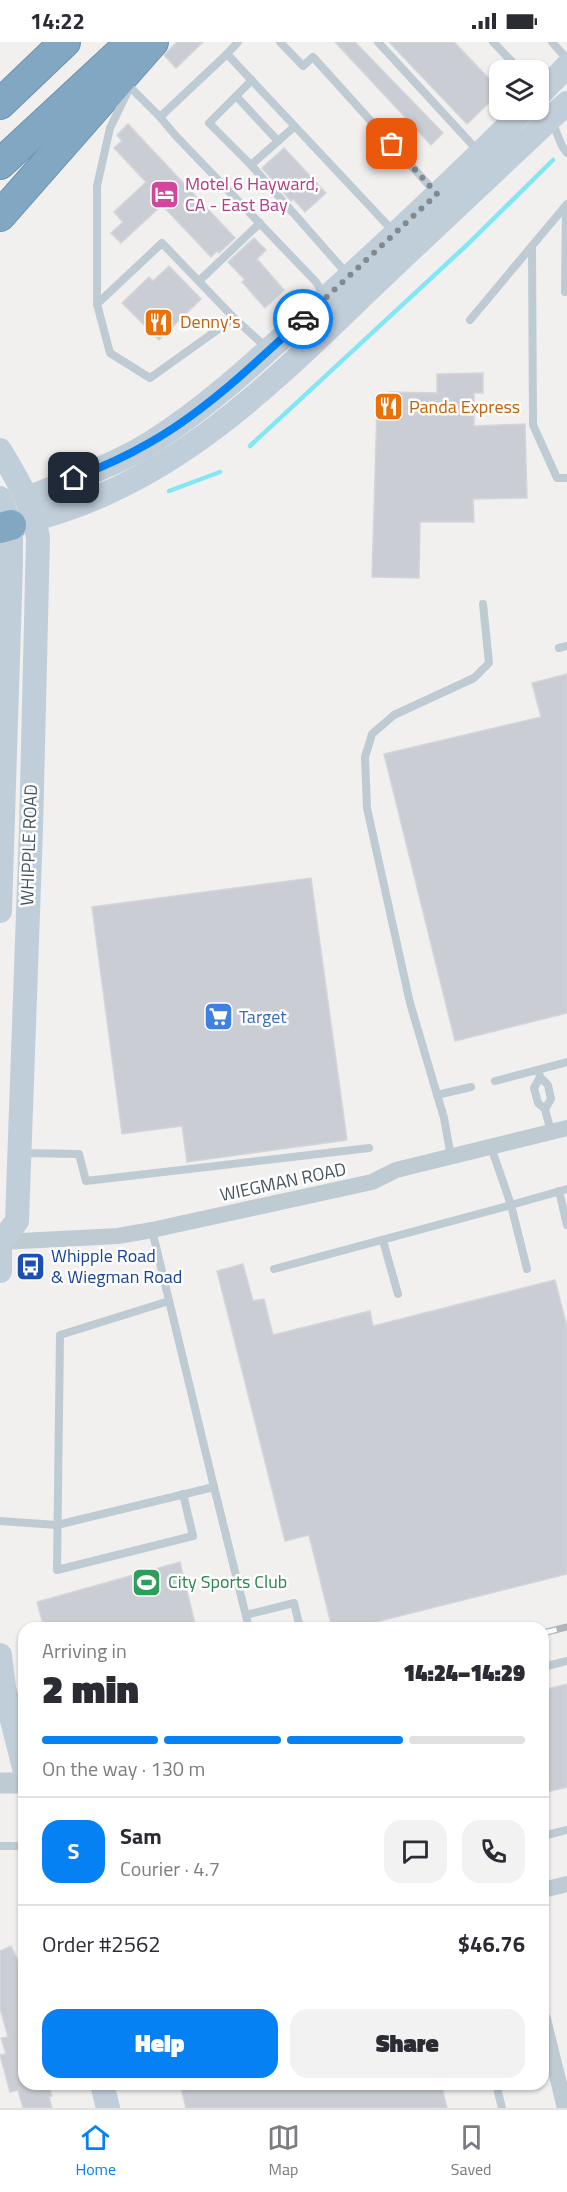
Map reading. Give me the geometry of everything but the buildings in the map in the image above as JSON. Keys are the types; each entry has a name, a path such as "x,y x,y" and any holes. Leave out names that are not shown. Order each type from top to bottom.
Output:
{"highway":[{"path":"0,104 65,42"},
{"path":"0,164 132,42"},
{"path":"0,216 153,42"}],"main road":[{"path":"549,84 567,66"},
{"path":"278,359 404,242 559,110"},
{"path":"15,514 62,512 126,484 166,462 213,431 278,359 326,298 350,276 404,242 437,194 513,120"},
{"name":"WHIPPLE ROAD","path":"0,450 15,514 38,557 13,828 1,861 0,911"},
{"name":"WHIPPLE ROAD","path":"0,1242 17,1221 19,1153 13,828 2,742 4,639 15,514"},
{"path":"0,1242 0,1271"},
{"path":"0,1655 4,1688 18,1744"},
{"path":"104,2090 108,2108"}],"street":[{"name":"WIEGMAN ROAD","path":"0,1242 118,1236 152,1230 372,1182 396,1170 559,1130"},
{"path":"0,1783 18,1783"},
{"path":"549,1888 567,1884"},
{"path":"549,2043 565,2108"}],"lane":[{"path":"160,117 238,42"},
{"path":"280,42 303,66 313,57 437,194"},
{"path":"378,42 480,154"},
{"path":"493,42 510,60"},
{"path":"552,42 567,59"},
{"path":"227,54 404,242"},
{"path":"252,80 209,123 251,165 350,276"},
{"path":"234,318 150,378 110,353 97,304 97,186 110,128 130,87 316,282 326,298"},
{"path":"236,96 278,141"},
{"path":"559,110 562,146 567,153"},
{"path":"251,165 294,127"},
{"path":"470,320 566,205"},
{"path":"566,205 565,292 567,292"},
{"path":"199,281 261,223"},
{"path":"97,304 162,243 234,318 278,359"},
{"path":"532,246 533,425 557,478 567,478"},
{"path":"451,1157 437,1095 410,1004 367,808 365,757 372,734 394,715 474,678 489,663 483,604"},
{"path":"495,1081 539,1073 567,1062"},
{"path":"539,1073 548,1085 551,1099 545,1109"},
{"path":"539,1073 534,1088 538,1103 545,1109 559,1130"},
{"path":"437,1095 471,1087"},
{"path":"491,1147 511,1205 527,1269"},
{"path":"19,1153 79,1154 86,1181 369,1148"},
{"path":"274,1269 563,1190 567,1225"},
{"path":"152,1230 248,1622"},
{"path":"382,1241 398,1294"},
{"path":"169,1301 60,1335 57,1570 193,1536 183,1494"},
{"path":"0,1521 57,1524 214,1487"},
{"path":"246,1615 294,1603 299,1622"},
{"path":"549,1666 567,1661"},
{"path":"549,1834 567,1830"},
{"path":"0,1846 18,1846"},
{"path":"498,2090 502,2108"}],"waterway":[{"path":"250,446 468,244 553,160"},
{"path":"169,491 220,472"}],"railway":[{"path":"549,1632 567,1627"}],"way so far":[{"path":"303,319 437,194 392,144"}],"place":[{"name":"Motel 6 Hayward, CA - East Bay","path":"164,194"},
{"name":"Denny's","path":"159,322"},
{"name":"Panda Express","path":"388,407"},
{"name":"Target","path":"218,1017"},
{"name":"Whipple Road & Wiegman Road","path":"30,1266"},
{"name":"City Sports Club","path":"147,1582"}],"route":[{"path":"74,478 111,464 151,442 203,406 303,319"}]}
